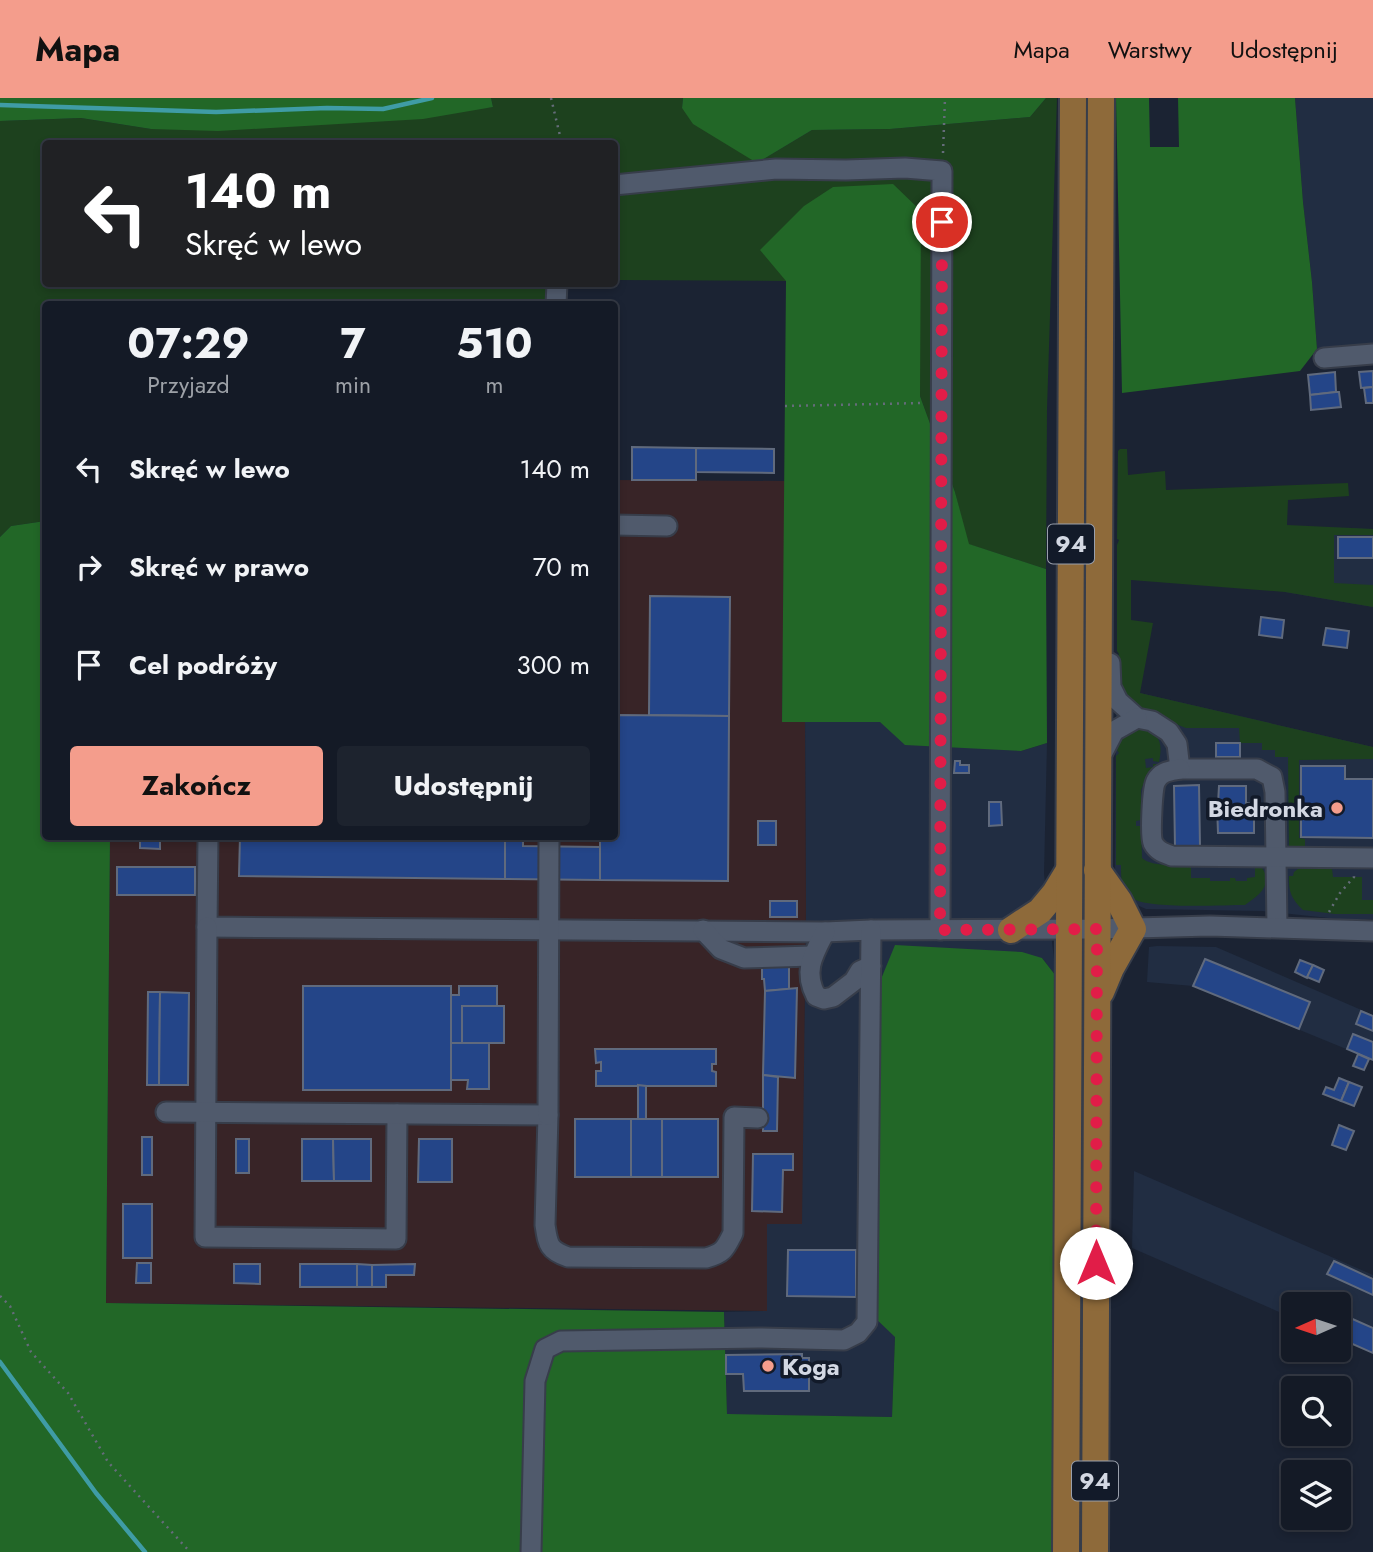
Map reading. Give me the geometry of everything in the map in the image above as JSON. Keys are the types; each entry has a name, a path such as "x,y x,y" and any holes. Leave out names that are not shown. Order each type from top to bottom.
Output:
{"main road":[{"name":"94","path":"1066,1552 1073,98"},
{"name":"94","path":"1095,1552 1101,98"},
{"path":"1010,930 1040,911 1069,870"},
{"path":"1097,870 1119,901 1132,929 1097,1000"}],"street":[{"path":"618,185 776,169 905,168 942,171 940,930"},
{"path":"1324,358 1373,354"},
{"path":"618,525 667,526"},
{"path":"1099,612 1110,660 1111,687 1118,701 1137,718 1152,721 1169,732 1177,744 1181,769"},
{"path":"1097,764 1114,731 1137,718"},
{"path":"1277,928 1276,857 1275,792 1272,777 1257,769 1181,769 1163,773 1155,781 1152,790 1152,842 1161,852 1172,856 1276,857 1364,858"},
{"path":"208,840 205,1237 396,1239 397,1114"},
{"path":"549,840 545,1224 547,1241 555,1253 568,1257 706,1258 719,1254 733,1233 734,1117 758,1118"},
{"path":"207,928 825,932 1210,926 1373,931"},
{"path":"703,930 721,949 744,958 812,956"},
{"path":"531,1552 535,1381 545,1349 561,1341 760,1338 845,1340 858,1333 867,1322 871,930"},
{"path":"825,932 812,956 809,984 816,996 824,999 833,997 854,981 860,971 871,966"},
{"path":"166,1112 548,1115"}],"path":[{"path":"551,98 561,140"},
{"path":"942,171 945,98"},
{"path":"785,406 940,402"},
{"path":"1327,915 1364,858"},
{"path":"0,1296 10,1306 31,1352 68,1393 108,1462 190,1552"}],"shaded area":[{"path":"1295,98 1373,98 1373,344 1317,349"},
{"path":"618,480 785,481 782,721 805,722 806,907 802,1224 767,1224 767,1311 106,1303 110,840 618,840"},
{"path":"1287,526 1373,529 1373,607 1285,592"},
{"path":"1140,693 1373,747 1373,919 1338,919 1262,911 1146,909 1130,902 1115,875 1116,708"},
{"path":"805,722 880,722 1021,751 1047,743 1044,874 1056,976 1042,958 895,1337 892,1417 727,1415 724,1312 767,1311 767,1224 801,1224 806,907"},
{"path":"1149,947 1216,947 1373,1015 1373,1060 1193,986 1147,982"},
{"path":"1134,1171 1373,1275 1373,1353 1351,1343 1351,1292 1281,1292 1281,1313 1132,1248"}],"green space":[{"path":"0,98 491,98 493,107 423,119 218,131 151,129 81,118 0,121"},
{"path":"491,98 683,98 682,108 757,163 812,130 890,129 1030,117 1046,98 1057,98 1047,409 1046,569 968,544 955,492 920,396 920,211 786,281 618,280 618,140 42,140 42,287 563,287 563,301 42,301 42,521 11,526 0,537 0,121 81,118 151,129 493,107"},
{"path":"683,98 1046,98 1030,117 890,129 812,130 757,163 693,124 682,108"},
{"path":"1116,98 1149,98 1150,147 1179,147 1178,98 1295,98 1317,349 1300,371 1122,393"},
{"path":"893,184 921,211 920,396 955,492 969,544 1046,569 1047,743 1021,751 905,745 880,722 782,722 786,281 760,250 804,206 833,187"},
{"path":"1120,449 1127,449 1128,475 1165,471 1166,490 1348,483 1349,496 1288,500 1287,525 1373,529 1373,535 1334,535 1334,583 1373,585 1373,607 1285,592 1131,580 1131,620 1153,623 1140,693 1373,747 1373,759 1299,760 1299,838 1305,839 1305,851 1289,848 1288,757 1275,757 1275,750 1262,750 1262,743 1240,743 1239,728 1186,728 1173,723 1159,713 1139,708 1128,701 1119,684 1117,539"},
{"path":"42,521 42,840 110,840 106,1303 724,1312 727,1414 892,1417 895,1337 872,1315 872,1001 895,945 1022,952 1042,958 1056,976 1053,1552 0,1552 0,537 11,526"},
{"path":"1140,729 1156,736 1161,749 1159,762 1153,761 1153,758 1145,759 1146,768 1158,764 1146,778 1141,790 1141,820 1136,821 1136,826 1141,826 1142,858 1159,864 1191,864 1191,878 1210,878 1210,881 1230,881 1230,878 1235,878 1236,881 1247,881 1247,878 1255,877 1255,867 1262,868 1266,880 1263,890 1245,905 1155,904 1134,899 1124,889 1121,865 1116,865 1116,756 1122,738 1131,731"},
{"path":"1298,869 1332,869 1333,877 1362,877 1362,900 1373,900 1373,914 1335,914 1303,910 1293,899 1289,886 1289,876 1293,876"}],"building":[{"path":"1373,371 1373,387 1361,388 1359,372"},
{"path":"1335,372 1336,392 1310,395 1308,375"},
{"path":"1373,387 1373,403 1366,403 1364,388"},
{"path":"1339,392 1341,407 1311,410 1310,395"},
{"path":"632,447 696,448 696,480 632,480"},
{"path":"696,448 774,449 774,473 696,472"},
{"path":"1338,537 1373,537 1373,558 1338,558"},
{"path":"650,596 730,597 729,716 649,715"},
{"path":"1261,617 1284,620 1282,638 1259,635"},
{"path":"1326,628 1349,631 1347,648 1323,645"},
{"path":"618,715 729,716 728,881 600,880 600,840 618,840"},
{"path":"1216,743 1240,743 1240,757 1216,757"},
{"path":"955,761 960,761 960,765 969,765 969,773 954,773"},
{"name":"Biedronka","path":"1301,766 1345,766 1345,779 1373,779 1373,838 1301,837"},
{"path":"1199,785 1200,847 1175,848 1174,786"},
{"path":"1219,786 1246,786 1246,803 1254,803 1254,833 1218,833"},
{"path":"989,802 1001,802 1002,825 989,826"},
{"path":"758,821 776,821 776,845 758,845"},
{"path":"140,840 160,840 160,849 140,848"},
{"path":"240,840 505,840 505,879 239,876"},
{"path":"505,840 523,840 523,846 600,847 600,880 505,879"},
{"path":"117,867 195,867 195,895 117,895"},
{"path":"770,901 797,901 797,917 770,917"},
{"path":"1205,959 1310,1002 1299,1029 1193,986"},
{"path":"1300,960 1313,965 1307,978 1295,972"},
{"path":"762,964 789,965 789,989 765,991"},
{"path":"1313,965 1324,970 1319,982 1307,977"},
{"path":"303,986 451,986 451,1090 303,1090"},
{"path":"459,986 497,986 497,1006 462,1006 462,1043 451,1043 451,995 459,995"},
{"path":"797,988 795,1078 763,1075 765,991"},
{"path":"148,992 160,992 159,1085 147,1085"},
{"path":"160,992 189,993 188,1085 159,1085"},
{"path":"462,1006 504,1006 504,1043 462,1043"},
{"path":"1361,1011 1373,1016 1373,1031 1356,1024"},
{"path":"1353,1034 1373,1042 1373,1060 1347,1049"},
{"path":"451,1043 489,1043 489,1089 467,1089 468,1080 451,1080"},
{"path":"595,1049 716,1049 716,1064 712,1064 712,1071 716,1072 716,1086 596,1086 596,1071 601,1071 601,1062 596,1063"},
{"path":"1358,1054 1369,1059 1364,1070 1353,1066"},
{"path":"763,1075 778,1077 777,1131 763,1131"},
{"path":"1339,1078 1349,1082 1341,1101 1323,1094 1326,1087 1334,1090"},
{"path":"1349,1082 1362,1087 1354,1106 1341,1101"},
{"path":"638,1085 646,1086 646,1119 638,1119"},
{"path":"575,1119 631,1119 631,1177 575,1177"},
{"path":"631,1119 662,1119 662,1177 631,1177"},
{"path":"662,1119 718,1119 718,1177 662,1177"},
{"path":"1339,1125 1354,1131 1346,1150 1332,1145"},
{"path":"142,1137 152,1137 152,1175 142,1175"},
{"path":"236,1139 249,1139 249,1173 236,1173"},
{"path":"302,1139 333,1139 334,1181 302,1181"},
{"path":"333,1139 371,1139 371,1181 334,1181"},
{"path":"419,1139 452,1139 452,1182 418,1182"},
{"path":"753,1154 793,1154 793,1170 783,1170 782,1212 752,1211"},
{"path":"123,1204 152,1204 152,1258 123,1258"},
{"path":"788,1250 856,1250 856,1297 787,1296"},
{"path":"1334,1261 1373,1279 1373,1295 1327,1274"},
{"path":"137,1263 151,1263 151,1283 136,1283"},
{"path":"234,1264 260,1264 260,1284 234,1283"},
{"path":"300,1264 357,1264 357,1287 300,1287"},
{"path":"357,1264 372,1265 372,1287 357,1287"},
{"path":"415,1264 414,1275 386,1275 386,1287 372,1287 372,1265"},
{"path":"1351,1318 1373,1328 1373,1353 1351,1343"},
{"name":"Koga","path":"802,1354 802,1358 809,1358 809,1391 744,1391 743,1374 726,1374 726,1355"}],"waterway":[{"path":"0,105 216,112 383,109 432,98"},
{"path":"0,1362 96,1493 145,1552"}],"place":[{"name":"Biedronka","path":"1337,808"},
{"name":"Koga","path":"768,1366"}],"route":[{"path":"942,222 940,930 1097,929 1096,1263"}]}
